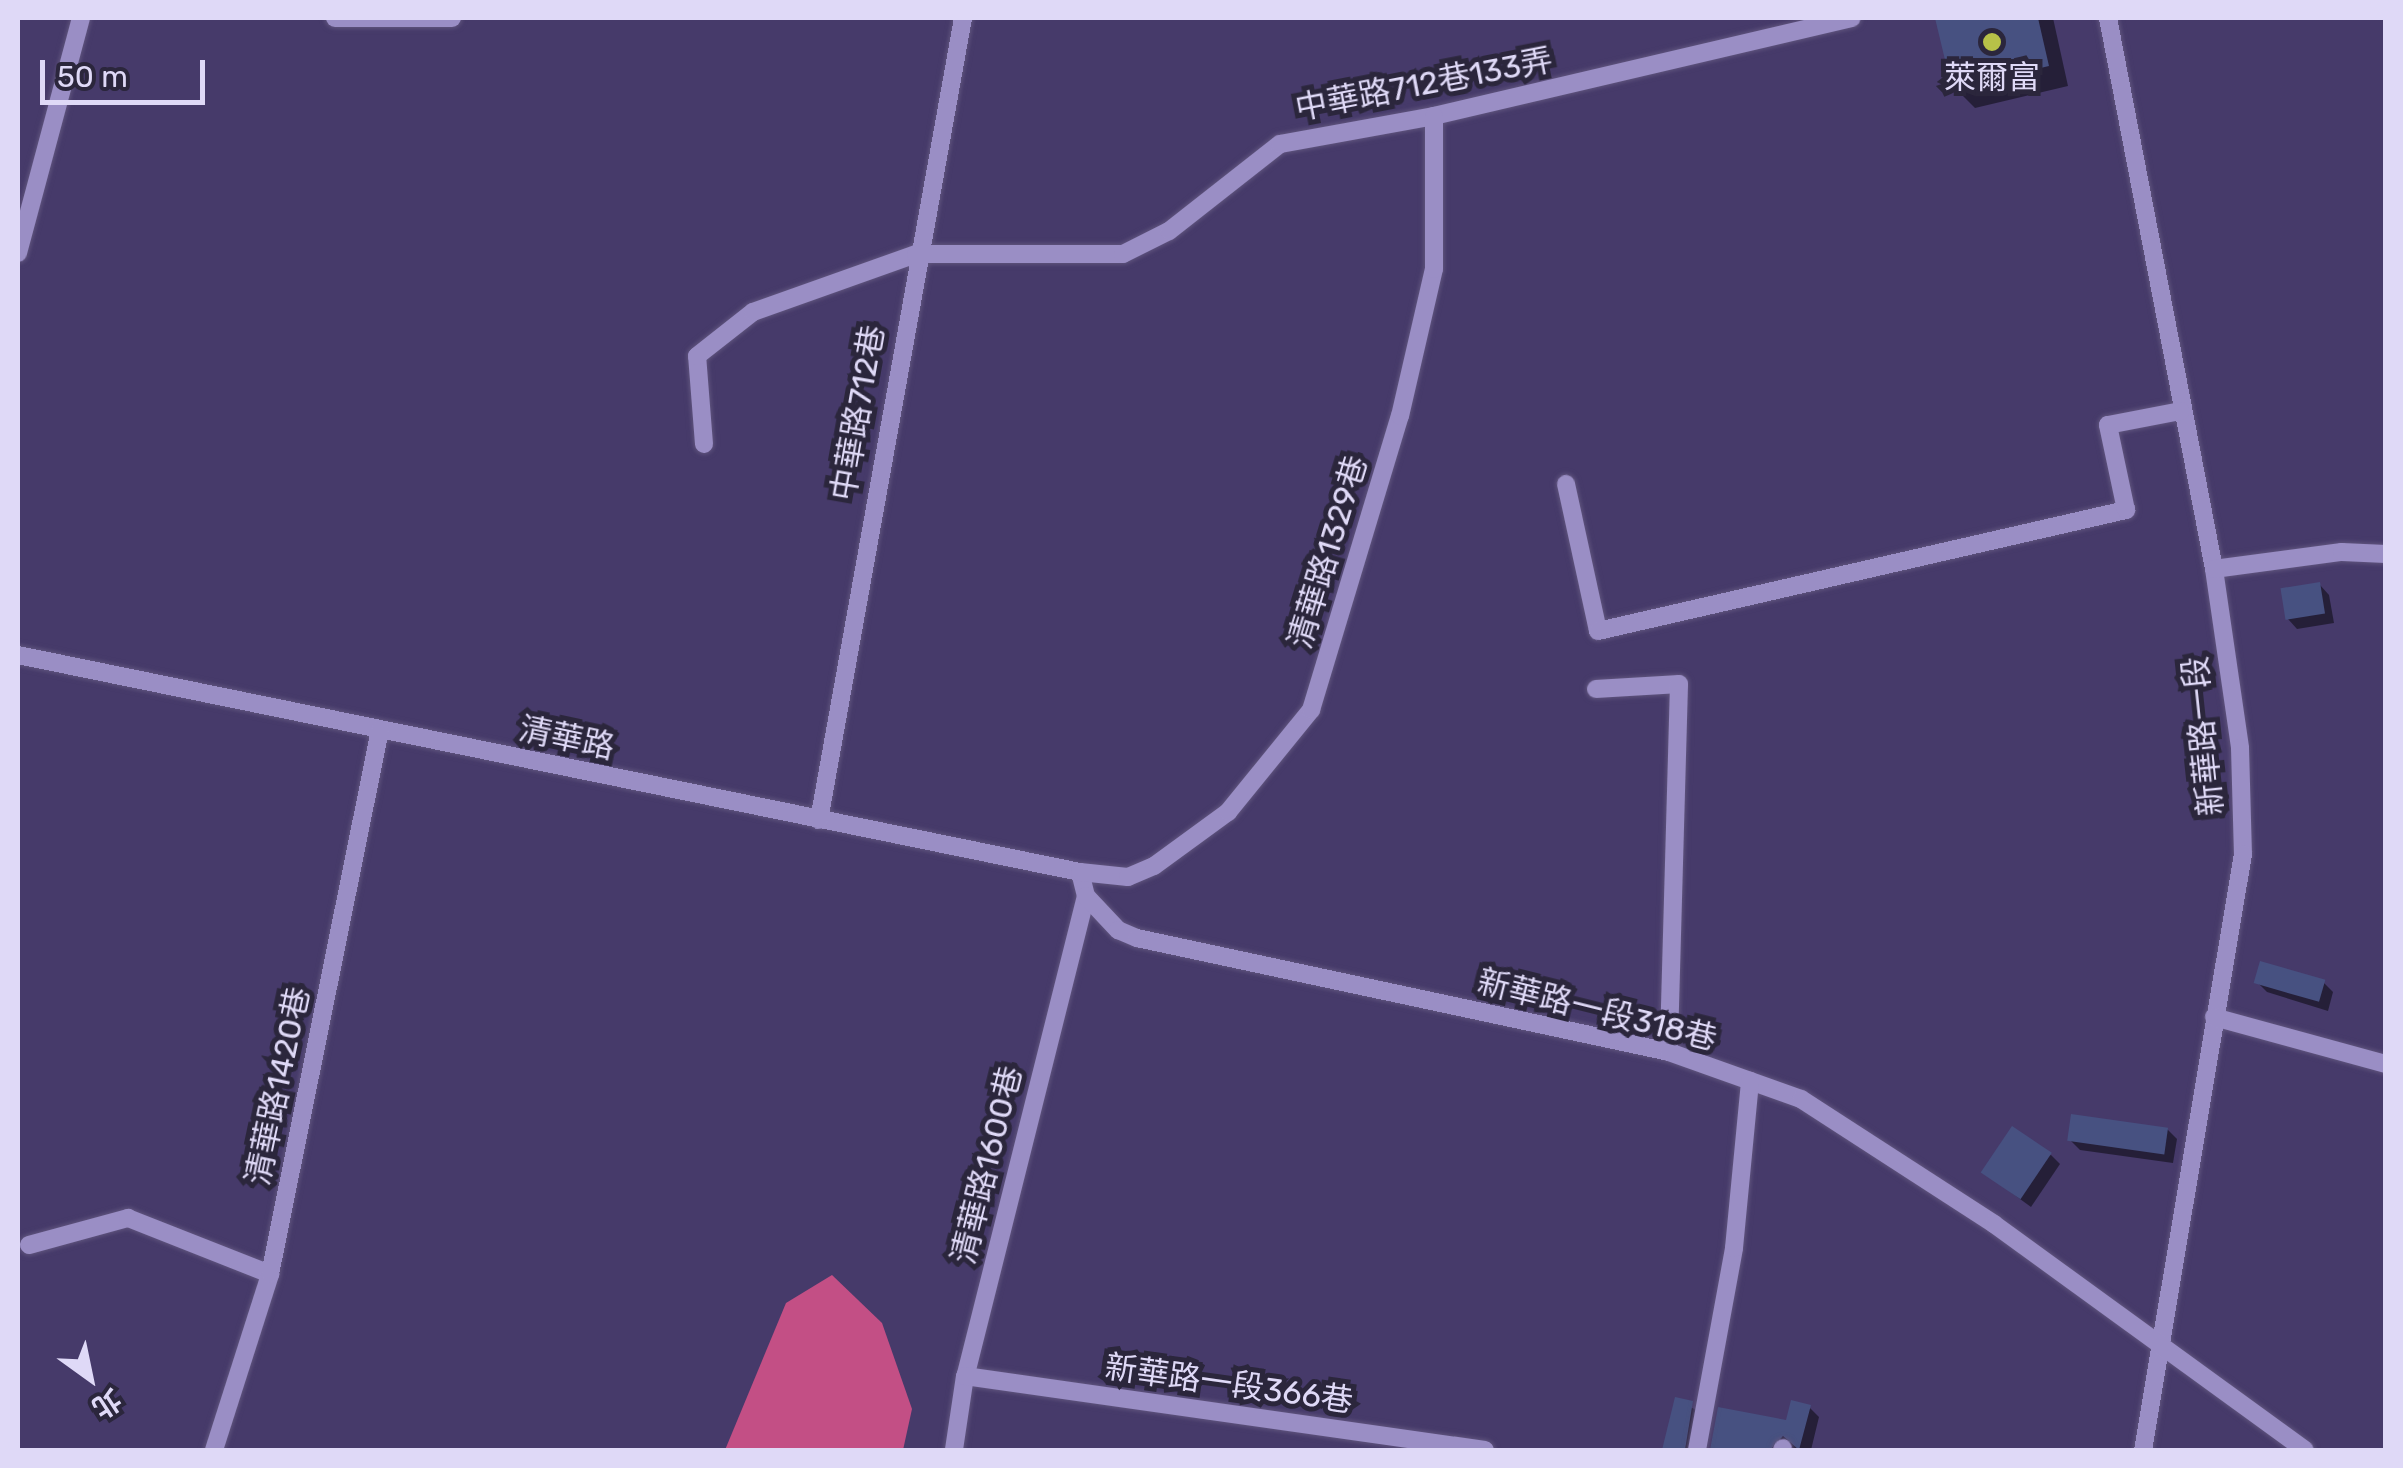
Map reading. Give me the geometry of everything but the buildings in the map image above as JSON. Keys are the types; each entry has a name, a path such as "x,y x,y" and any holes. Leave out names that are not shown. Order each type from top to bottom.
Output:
{"street":[{"path":"18,253 81,18"},
{"path":"335,18 452,18"},
{"name":"中華路712巷","path":"819,820 916,254 963,18"},
{"name":"中華路712巷133弄","path":"704,444 696,356 753,312 916,254 1124,254 1168,231 1280,144 1434,116 1852,18"},
{"name":"新華路一段","path":"2108,18 2214,568 2240,748 2243,854 2156,1346 2143,1450"},
{"name":"清華路1329巷","path":"1080,872 1128,877 1154,866 1228,812 1311,710 1400,416 1434,269 1434,116"},
{"path":"1566,484 1598,631 2126,510 2108,425 2181,411"},
{"path":"2214,568 2342,552 2386,554"},
{"name":"清華路","path":"18,656 819,820 952,841 1080,872"},
{"path":"1596,688 1680,684 1668,1052"},
{"name":"清華路1420巷","path":"214,1450 270,1274 380,730"},
{"path":"1080,872 1086,896"},
{"name":"新華路一段318巷","path":"1086,896 1118,930 1137,938 1668,1052 1801,1099 1994,1224 2156,1346 2305,1450"},
{"name":"清華路1600巷","path":"954,1450 965,1376 1086,896"},
{"path":"2214,1017 2386,1064"},
{"path":"1697,1450 1734,1248 1750,1081"},
{"path":"29,1245 128,1218 270,1274"},
{"name":"新華路一段366巷","path":"965,1376 1485,1450"}],"shaded area":[{"path":"832,1275 882,1323 912,1409 903,1450 725,1450 786,1303"}],"place":[{"name":"萊爾富","path":"1992,42"}]}
